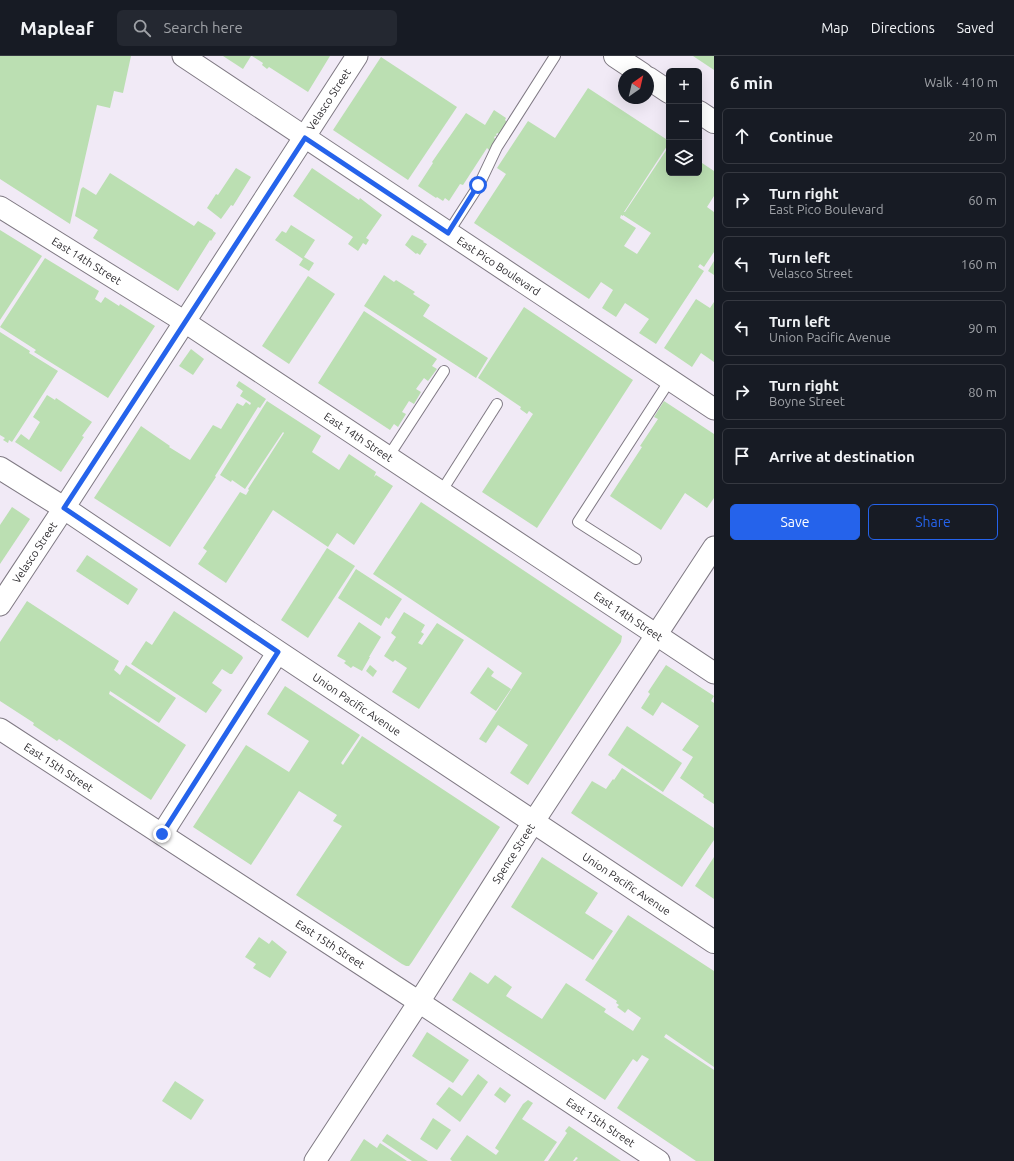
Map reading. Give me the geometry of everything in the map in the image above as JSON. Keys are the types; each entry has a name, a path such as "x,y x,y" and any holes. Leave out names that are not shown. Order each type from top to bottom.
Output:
{"street":[{"name":"East Pico Boulevard","path":"183,56 714,410"},
{"name":"Velasco Street","path":"0,605 357,56"},
{"path":"615,56 633,68"},
{"path":"654,82 666,90"},
{"path":"702,114 714,122"},
{"name":"East 14th Street","path":"0,207 185,322 714,673"},
{"name":"Union Pacific Avenue","path":"0,468 64,508 714,942"},
{"name":"Spence Street","path":"315,1161 419,1002 534,821 714,547"},
{"path":"162,834 278,652"},
{"name":"East 15th Street","path":"0,729 419,1002 659,1161"}],"lane":[{"path":"448,233 478,185 497,148 555,56"},
{"path":"388,456 444,371"},
{"path":"636,559 578,522 670,380"},
{"path":"441,492 497,404"}],"building":[{"path":"0,56 131,56 123,93 114,91 110,108 97,105 70,224 0,179"},
{"path":"223,56 251,56 243,69"},
{"path":"252,56 330,56 308,92 269,67 267,69 262,65 263,63"},
{"path":"693,56 714,56 714,70"},
{"path":"381,57 457,107 408,180 333,130"},
{"path":"588,88 666,139 666,148 624,212 666,150 666,176 702,176 702,163 714,171 714,196 707,207 714,212 714,252 704,267 700,264 698,267 704,271 656,344 639,333 649,319 625,303 616,317 602,308 613,290 601,282 589,299 474,223 506,174 497,168 528,121 555,138","holes":["621,215 651,233 637,254 624,246 636,228 620,218"]},
{"path":"494,110 506,118 505,120 507,122 499,134 497,133 496,135 498,136 495,136 494,138 496,139 489,150 487,148 463,185 460,184 449,201 445,198 443,201 437,197 436,198 418,186 433,163 432,162 466,113 485,125"},
{"path":"236,168 251,177 233,206 231,205 221,219 207,208 216,194 218,195"},
{"path":"312,168 359,200 360,198 382,215 366,238 369,240 366,245 363,243 358,251 348,244 353,237 293,196"},
{"path":"110,173 194,226 198,221 216,233 178,291 93,238 98,230 75,216 81,189 83,187 96,195"},
{"path":"291,225 315,240 304,257 314,263 309,271 299,265 303,259 275,240 282,231 286,233"},
{"path":"0,230 42,256 0,320"},
{"path":"412,235 427,244 420,255 417,253 416,254 405,245"},
{"path":"45,258 99,291 95,299 101,303 105,297 119,306 120,304 155,326 108,398 34,352 36,350 0,327"},
{"path":"714,261 714,275 708,271"},
{"path":"384,275 394,282 396,280 415,292 413,294 430,305 423,316 488,358 476,378 364,306"},
{"path":"308,276 335,294 289,364 262,346"},
{"path":"696,299 710,308 714,302 714,362 701,353 692,367 664,348"},
{"path":"524,307 633,380 537,528 482,492 533,414 529,411 527,414 520,409 521,407 478,378"},
{"path":"364,311 437,359 432,366 437,369 428,381 424,378 416,389 421,392 414,404 409,401 402,412 406,414 398,427 394,424 390,430 318,383"},
{"path":"0,332 30,351 29,353 58,371 12,442 9,440 8,443 3,440 5,438 0,435"},
{"path":"191,349 204,359 193,375 179,366"},
{"path":"239,381 266,399 260,408 258,407 215,476 216,477 170,547 94,498 141,426 170,446 169,447 190,460 213,425 221,429 237,403 243,406 246,402 250,405 251,403 240,396 243,391 236,386"},
{"path":"47,395 55,400 56,398 92,422 61,472 15,442 21,434 29,440 40,422 33,417"},
{"path":"267,401 321,436 312,452 339,470 349,454 376,472 374,477 376,475 393,486 354,545 337,533 328,547 273,510 226,583 198,564 207,551 203,548 240,492 246,495 249,490 248,489 284,433 283,432 245,489 232,480 231,482 220,475"},
{"path":"664,401 714,434 714,498 707,508 685,493 661,530 610,496 642,447 640,446 658,419 654,417"},
{"path":"421,502 622,636 621,642 528,785 510,773 528,745 498,725 486,743 479,739 522,673 373,574"},
{"path":"12,507 30,519 0,564 0,525"},
{"path":"327,548 355,566 308,638 281,620"},
{"path":"87,555 138,589 128,605 76,571"},
{"path":"356,569 402,599 389,619 386,617 381,626 338,598"},
{"path":"27,601 119,661 114,670 120,675 126,665 176,698 159,723 110,691 109,694 186,745 151,800 59,739 57,741 33,725 34,723 0,701 0,642"},
{"path":"174,611 243,658 232,674 222,669 212,683 222,690 206,713 131,664 146,641 152,645"},
{"path":"404,612 425,625 421,632 424,634 418,643 422,645 437,623 464,640 419,709 392,692 407,668 395,660 393,662 384,656 396,637 391,633"},
{"path":"359,622 381,637 362,671 353,666 351,668 344,663 346,661 337,656"},
{"path":"370,665 377,671 373,677 366,671"},
{"path":"666,665 714,696 711,701 714,703 714,804 680,778 693,757 682,750 699,726 662,702 653,716 641,708 650,694 648,692"},
{"path":"488,667 494,672 491,676 511,689 496,711 470,693"},
{"path":"285,686 360,735 341,763 343,765 362,736 500,827 409,966 402,964 296,895 342,826 333,821 337,815 299,791 251,865 193,827 246,745 289,772 309,741 267,714"},
{"path":"627,726 682,763 663,792 608,755"},
{"path":"622,768 714,828 714,840 682,887 571,813 592,781 606,789"},
{"path":"542,857 598,893 585,913 613,931 593,960 511,907"},
{"path":"714,857 714,899 695,886"},
{"path":"628,915 714,971 714,1067 666,1034 664,1037 714,1070 714,1161 696,1161 617,1108 649,1059 642,1055 637,1062 633,1059 605,1100 452,1000 470,972 488,984 495,975 512,987 506,996 542,1019 566,983 606,1009 604,1012 633,1031 641,1018 628,1009 625,1013 617,1007 619,1005 616,1003 617,1001 585,980"},
{"path":"259,937 269,944 272,940 287,952 270,978 253,968 256,964 245,957"},
{"path":"427,1032 469,1060 453,1083 412,1056"},
{"path":"478,1074 488,1082 460,1122 436,1104 449,1087 462,1096"},
{"path":"175,1081 204,1100 191,1120 162,1101"},
{"path":"500,1087 511,1095 505,1103 494,1095"},
{"path":"528,1100 533,1103 522,1119 557,1142 544,1161 452,1161 450,1159 467,1135 496,1155 499,1151 495,1148 523,1104"},
{"path":"433,1118 451,1130 437,1150 420,1139"},
{"path":"569,1126 621,1161 575,1161 578,1158 576,1157 573,1161 548,1161 567,1133 565,1131"},
{"path":"387,1134 428,1161 412,1161 382,1141"},
{"path":"364,1139 377,1148 380,1143 407,1161 350,1161"}],"route":[{"path":"162,834 278,652 64,508 305,138 448,233 478,185"}]}
